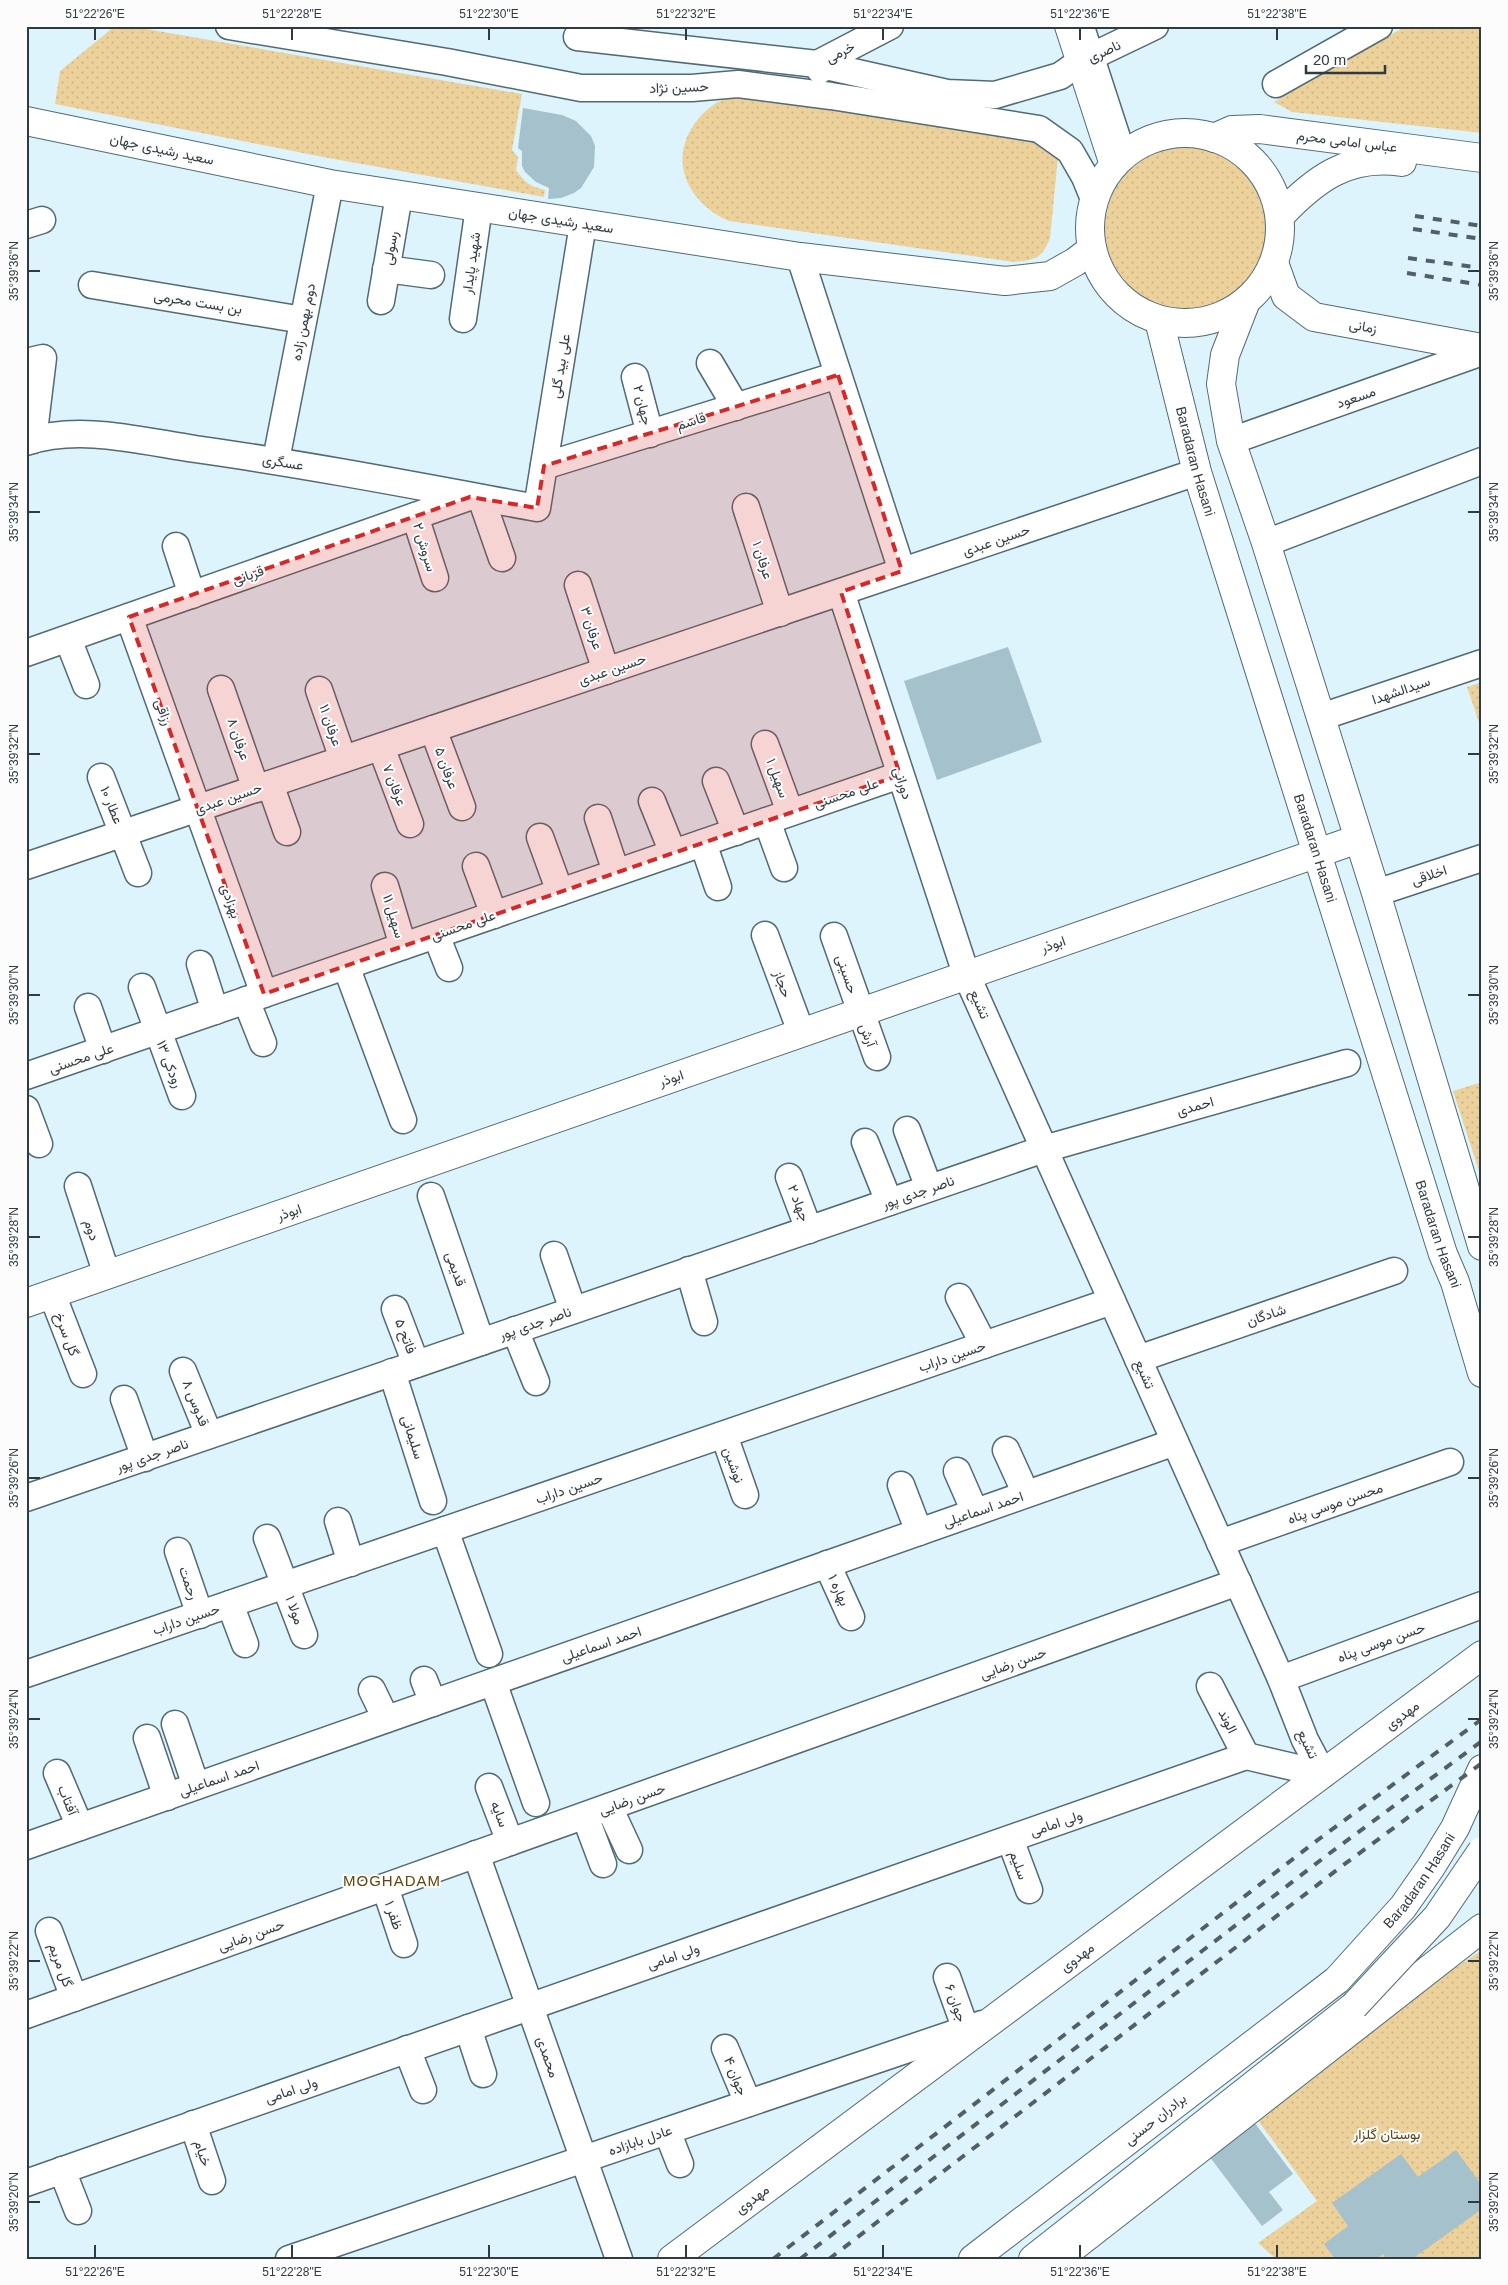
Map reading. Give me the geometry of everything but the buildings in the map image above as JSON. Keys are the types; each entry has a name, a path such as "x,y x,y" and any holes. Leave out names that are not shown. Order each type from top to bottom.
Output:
{"main road":[{"path":"1069,26 1089,59 1121,158"},
{"name":"سعید رشیدی جهان","path":"26,121 330,184 800,257 1005,281 1050,276 1075,262 1092,249"},
{"name":"عباس امامی محرم","path":"1214,138 1232,130 1260,129 1482,158"},
{"path":"1187,133 1214,138 1238,149 1258,168 1272,190 1280,216 1280,240 1274,263 1262,284 1246,301 1219,317 1189,323 1159,320 1135,309 1115,294 1100,273 1092,249 1090,224 1094,199 1102,182 1121,158 1147,142 1166,135 1187,133"},
{"name":"عباس امامی محرم","path":"1280,216 1306,189 1330,173 1359,163 1394,161 1482,174"},
{"name":"زمانی","path":"1274,263 1286,296 1314,317 1482,348"},
{"path":"1246,301 1225,355 1221,384 1231,441 1266,543 1376,893 1482,1246"},
{"name":"Baradaran Hasani","path":"1159,320 1197,472 1443,1254 1455,1282 1482,1374"},
{"path":"1264,686 1306,673"},
{"name":"ابوذر","path":"26,1303 1316,852 1358,839"},
{"name":"مهدوی","path":"672,2259 978,2026 1323,1774 1482,1655"},
{"name":"Baradaran Hasani","path":"1337,1980 1403,1907 1431,1867 1456,1828 1482,1769"},
{"path":"1033,2259 1354,2006 1437,1917 1482,1851"},
{"path":"1058,2259 1482,1928"},
{"name":"برادران حسنی","path":"973,2259 1337,1980"}],"street":[{"name":"حسین نژاد","path":"229,26 447,62 581,88 692,88 738,84 831,96 1039,129 1070,151 1085,177 1094,199"},
{"name":"خرمی","path":"817,64 890,26"},
{"name":"ناصری","path":"588,32 817,64 947,93 995,96 1060,76 1089,59 1155,26"},
{"path":"1276,84 1379,26"},
{"path":"817,64 831,96"},
{"name":"دوم بهمن زاده","path":"276,460 330,184"},
{"name":"رسولی","path":"381,301 399,194"},
{"name":"شهید پایدار","path":"462,319 479,207"},
{"name":"علی بید گلی","path":"537,508 583,224"},
{"path":"800,257 902,571"},
{"path":"386,269 431,275"},
{"name":"بن بست محرمی","path":"92,285 303,320"},
{"name":"مسعود","path":"1231,441 1482,352"},
{"path":"26,362 43,358 30,441"},
{"path":"710,363 736,407"},
{"name":"قاسم","path":"544,466 838,375"},
{"name":"جهان ۲","path":"635,377 650,434"},
{"name":"عسگری","path":"30,441 68,434 116,437 276,460 537,508"},
{"path":"1266,543 1482,461"},
{"name":"حسین عبدی","path":"28,861 124,833 1197,472"},
{"path":"476,497 502,558"},
{"name":"قربانی","path":"28,648 68,639 415,516 476,497"},
{"name":"عرفان ۱","path":"746,507 780,612"},
{"name":"سروش ۲","path":"415,516 434,578"},
{"path":"176,546 192,595"},
{"name":"عرفان ۳","path":"578,585 606,671"},
{"name":"دورانی","path":"840,592 966,974"},
{"name":"رزاقی","path":"129,617 198,808"},
{"path":"68,639 86,685"},
{"name":"سیدالشهدا","path":"1321,717 1482,663"},
{"name":"عرفان ۸","path":"221,689 263,786 287,832"},
{"name":"عرفان ۱۱","path":"319,690 343,759"},
{"name":"عرفان ۵","path":"433,729 462,807"},
{"name":"سهیل ۱","path":"765,744 778,816 784,868"},
{"name":"عرفان ۷","path":"381,747 410,824"},
{"name":"علی محسنی","path":"26,1076 900,775"},
{"name":"عطار ۱۰","path":"101,777 138,873"},
{"path":"716,781 736,832"},
{"path":"652,801 673,853"},
{"name":"بهزادی","path":"198,808 255,997 263,1043"},
{"path":"598,818 616,872"},
{"path":"540,837 560,892"},
{"path":"703,843 718,887"},
{"name":"اخلاقی","path":"1376,893 1482,858"},
{"path":"476,866 494,914"},
{"name":"سهیل ۱۱","path":"385,886 403,946"},
{"path":"436,935 449,968"},
{"name":"حجاز","path":"765,935 801,1032"},
{"name":"حسینی","path":"834,936 859,1012"},
{"path":"200,964 215,1011"},
{"path":"346,966 403,1120"},
{"name":"تشیع","path":"966,974 1281,1679 1305,1740 1323,1774"},
{"name":"رودکی ۱۳","path":"142,987 182,1096"},
{"path":"88,1007 103,1050"},
{"name":"آرش","path":"859,1012 877,1058"},
{"name":"احمدی","path":"1044,1149 1347,1063"},
{"path":"26,1109 39,1144"},
{"path":"907,1130 928,1188"},
{"path":"865,1142 890,1202"},
{"name":"ناصر جدی پور","path":"26,1498 1044,1149"},
{"name":"جهاد ۲","path":"789,1176 809,1230"},
{"name":"دوم","path":"78,1186 107,1275"},
{"name":"قدیمی","path":"431,1196 481,1342"},
{"path":"554,1255 573,1310"},
{"path":"690,1270 704,1322"},
{"name":"شادگان","path":"1138,1359 1394,1271"},
{"name":"گل سرخ","path":"52,1294 83,1374"},
{"path":"959,1297 984,1345"},
{"name":"حسین داراب","path":"26,1674 1112,1301"},
{"name":"فاتح ۵","path":"395,1309 404,1368"},
{"path":"515,1330 536,1382"},
{"name":"سلیمانی","path":"404,1368 433,1501"},
{"name":"قدوس ۸","path":"183,1371 209,1436"},
{"path":"124,1399 145,1458"},
{"name":"نوشین","path":"724,1435 745,1495"},
{"name":"احمد اسماعیلی","path":"26,1846 386,1719 429,1691 493,1682 1175,1442"},
{"path":"1006,1450 1026,1494"},
{"name":"محسن موسی پناه","path":"1220,1543 1450,1462"},
{"path":"956,1471 975,1512"},
{"path":"901,1485 919,1532"},
{"path":"338,1521 351,1563"},
{"path":"445,1530 489,1654"},
{"name":"مولا ۱","path":"267,1538 304,1634"},
{"name":"رحمت","path":"178,1551 200,1614"},
{"name":"بهاره ۱","path":"828,1564 851,1617"},
{"name":"حسن رضایی","path":"26,2015 1238,1582"},
{"path":"230,1604 245,1644"},
{"name":"حسن موسی پناه","path":"1281,1679 1482,1605"},
{"path":"493,1682 536,1803"},
{"name":"الوند","path":"1210,1686 1246,1756"},
{"path":"372,1690 386,1719"},
{"path":"175,1724 196,1786"},
{"path":"147,1738 167,1797"},
{"path":"1246,1756 1323,1774"},
{"name":"ولی امامی","path":"26,2183 1246,1756"},
{"name":"آفتاب","path":"57,1773 80,1827"},
{"name":"سایه","path":"489,1787 510,1842"},
{"path":"597,1811 629,1850"},
{"path":"597,1811 603,1864"},
{"name":"سلیم","path":"1010,1839 1028,1890"},
{"name":"محمدی","path":"476,1854 619,2259"},
{"name":"ظفر ۱","path":"385,1887 404,1944"},
{"name":"گل مریم","path":"49,1931 74,1998"},
{"name":"جوان ۶","path":"947,1977 978,2026"},
{"name":"عادل بابازاده","path":"289,2259 978,2026"},
{"path":"468,2028 483,2074"},
{"name":"جوان ۴","path":"725,2048 748,2103"},
{"path":"407,2050 423,2090"},
{"name":"خیام","path":"193,2124 212,2181"},
{"path":"667,2131 680,2164"},
{"path":"62,2170 78,2211"}],"lane":[{"path":"1088,26 1089,59"}],"highlighted area":[{"path":"838,375 902,571 841,592 900,775 264,994 129,617 470,497 537,508 544,466"}],"green space":[{"path":"115,26 129,26 522,94 512,150 518,157 516,170 528,183 545,190 544,197 323,157 55,104 60,71"},
{"path":"1406,26 1482,26 1482,133 1292,112 1274,102"},
{"path":"747,97 1035,137 1058,157 1050,238 1047,245 1037,257 1014,262 729,221 714,213 692,190 686,177 683,163 684,148 689,133 699,118 716,103 732,98"},
{"path":"1194,147 1210,150 1224,156 1238,165 1249,176 1264,204 1267,228 1266,244 1258,266 1249,280 1238,291 1210,306 1178,309 1162,306 1148,300 1134,291 1123,280 1108,252 1105,220 1108,204 1114,190 1123,176 1134,165 1162,150"},
{"path":"1482,682 1482,731 1467,687"},
{"path":"1482,1082 1482,1180 1453,1091"},
{"name":"بوستان گلزار","path":"1482,1950 1482,2259 1276,2259 1258,2243 1317,2201 1254,2115 1380,2018"}],"railway":[{"path":"1415,216 1482,226"},
{"path":"1413,229 1482,239"},
{"path":"1408,258 1482,268"},
{"path":"1407,273 1482,285"},
{"path":"773,2259 1319,1839 1482,1719"},
{"path":"800,2259 1330,1853 1482,1741"},
{"path":"829,2259 1342,1866 1482,1763"}],"district":[{"name":"MOGHADAM","path":"392,1880"}]}
